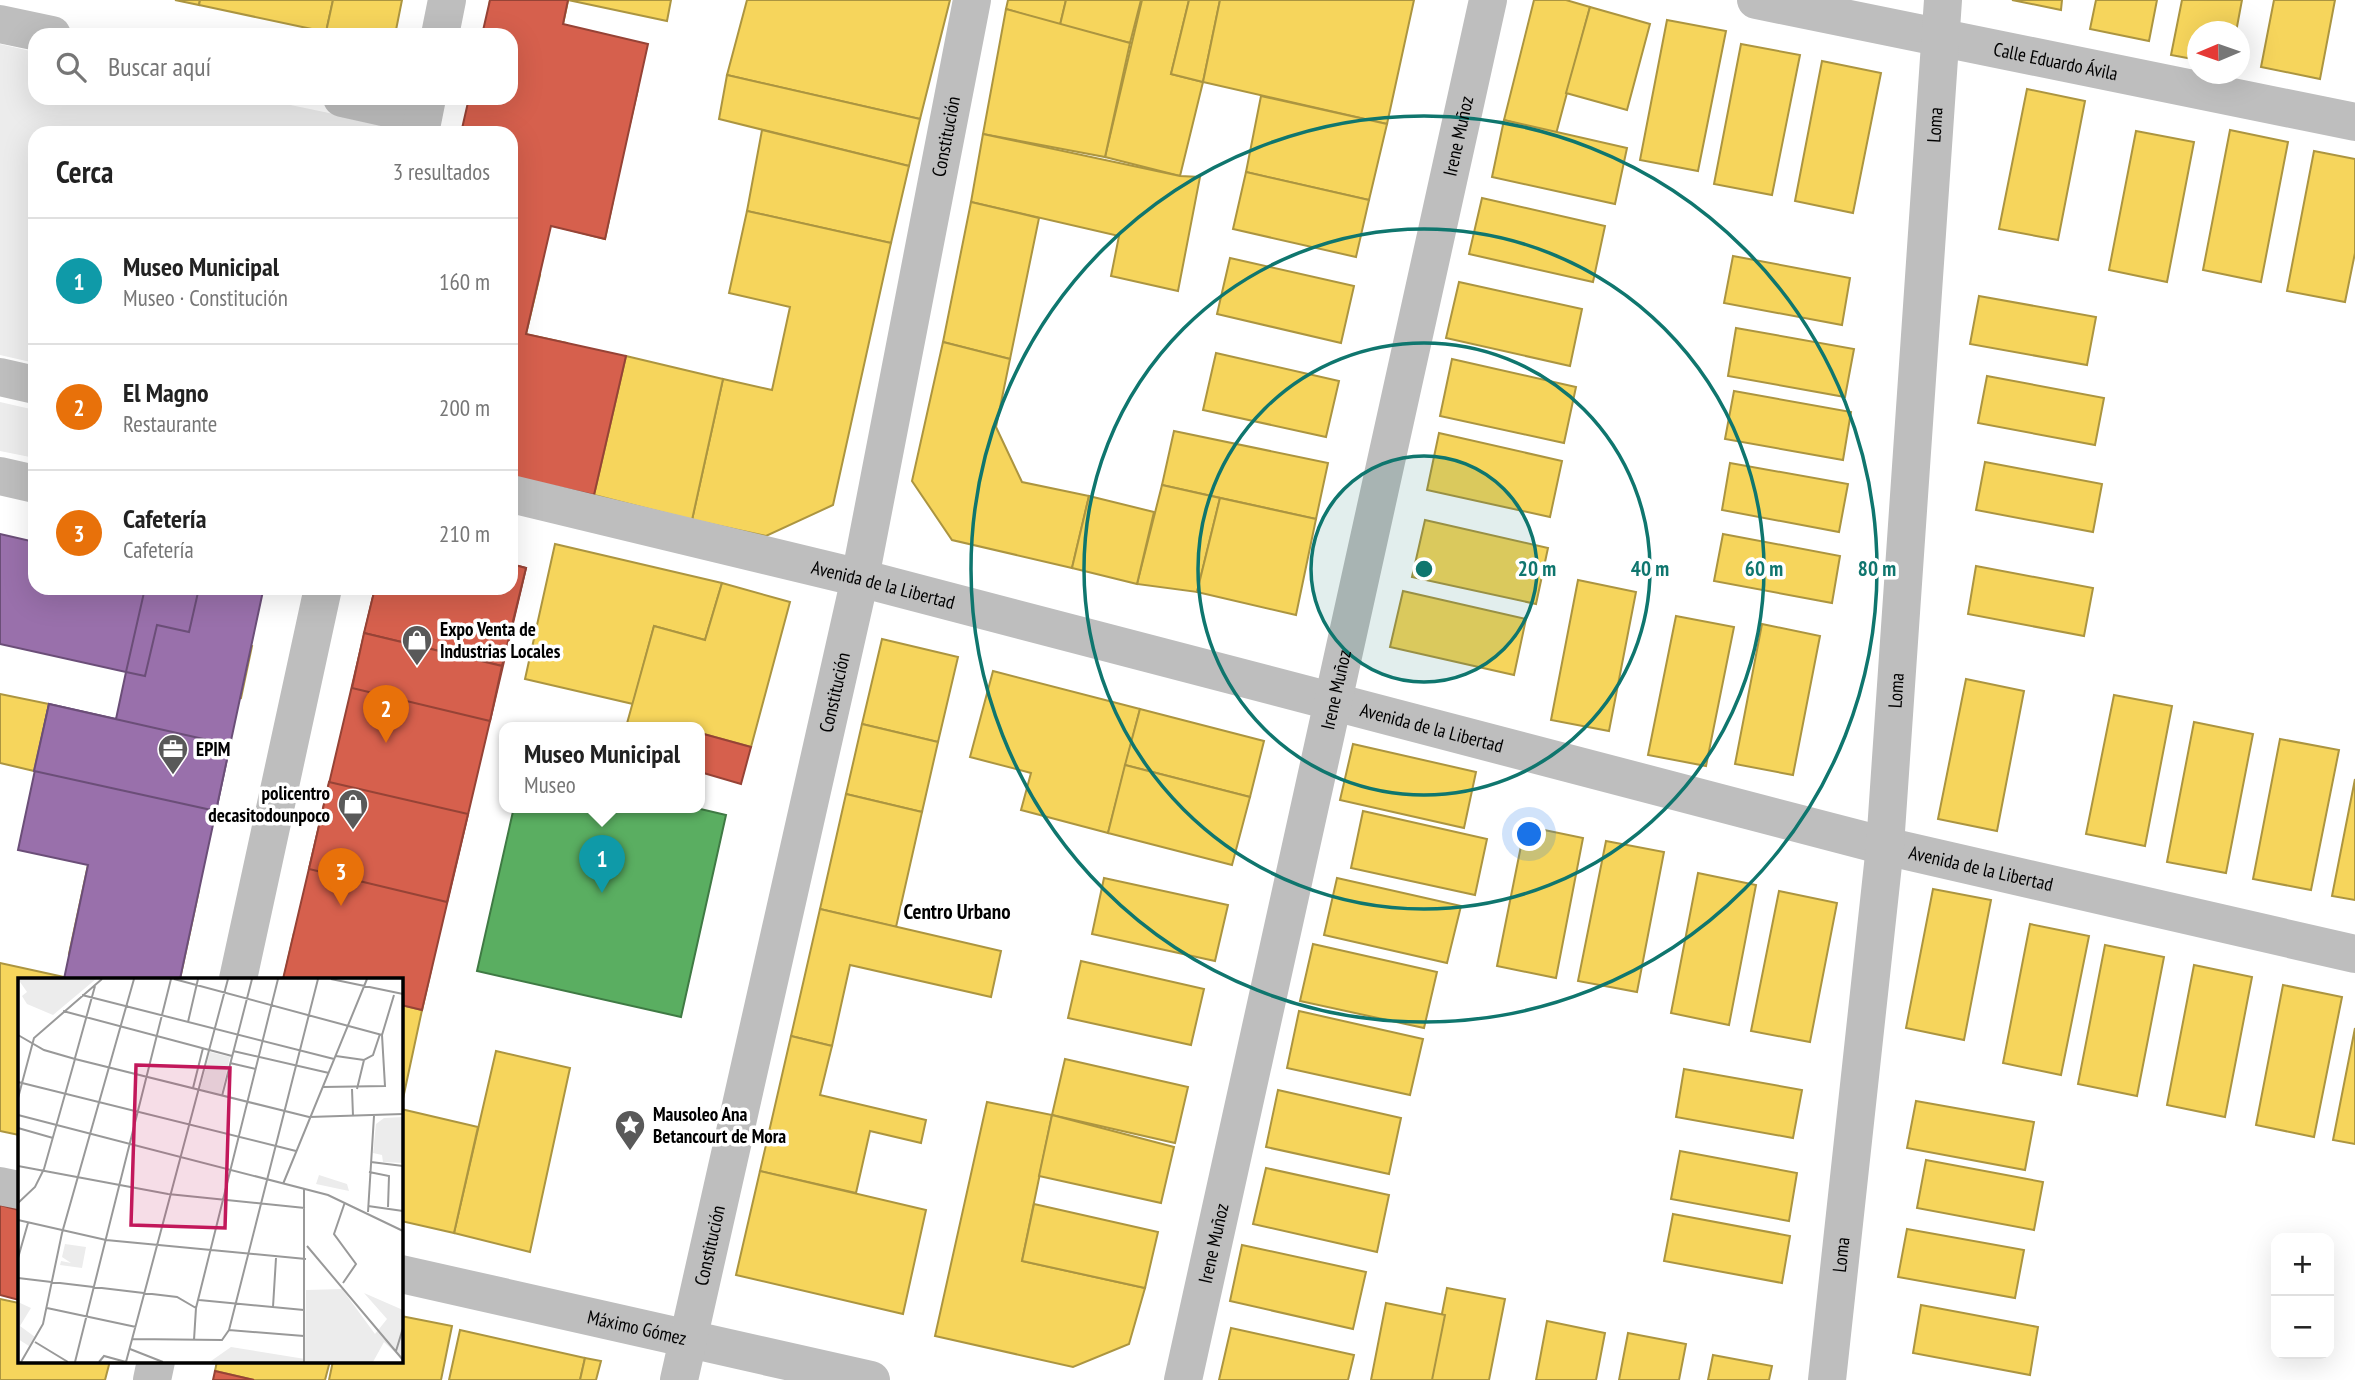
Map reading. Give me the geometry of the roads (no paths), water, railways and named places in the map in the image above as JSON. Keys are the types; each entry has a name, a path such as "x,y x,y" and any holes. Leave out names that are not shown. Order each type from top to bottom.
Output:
{"main road":[{"path":"441,28 447,0"},
{"name":"Constitución","path":"679,1380 860,578 972,0"},
{"name":"Irene Muñoz","path":"1183,1380 1488,0"},
{"name":"Calle Eduardo Ávila","path":"1756,0 2355,122"},
{"name":"Loma","path":"1827,1380 1885,846 1943,0"},
{"path":"0,24 28,30"},
{"path":"374,105 424,116"},
{"path":"0,377 28,383"},
{"path":"0,476 28,482"},
{"name":"Avenida de la Libertad","path":"518,496 860,578 1885,846 2355,954"},
{"path":"238,978 321,595"},
{"path":"0,1186 18,1190"},
{"name":"Máximo Gómez","path":"402,1274 872,1380"},
{"path":"152,1380 156,1362"}],"place":[{"name":"Expo Venta de Industrias Locales","path":"417,667"},
{"name":"El Magno","path":"386,743"},
{"name":"EPIM","path":"173,776"},
{"name":"policentro decasitodounpoco","path":"353,831"},
{"name":"Museo Municipal","path":"602,893"},
{"name":"Cafetería","path":"341,906"},
{"name":"Mausoleo Ana Betancourt de Mora","path":"630,1152"}],"district":[{"name":"Centro Urbano","path":"957,911"}]}
